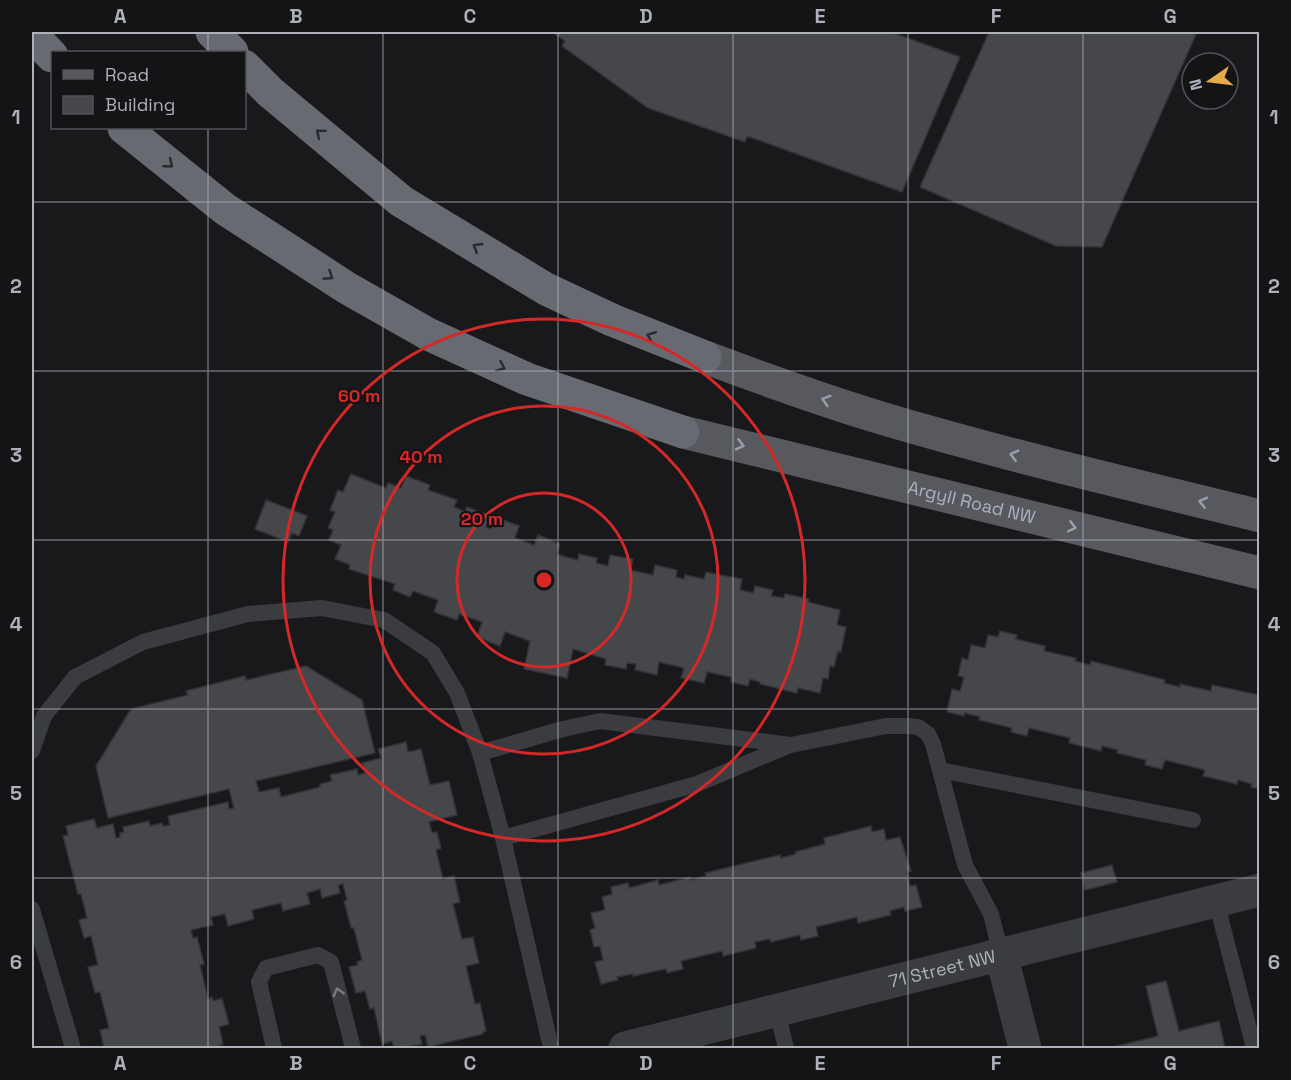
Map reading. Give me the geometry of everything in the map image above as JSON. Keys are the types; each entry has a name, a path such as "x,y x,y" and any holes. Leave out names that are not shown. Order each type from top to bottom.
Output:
{"highway":[{"path":"212,32 231,51"},
{"path":"32,35 51,55"},
{"path":"246,68 270,92 401,201 546,289 612,320 705,357"},
{"path":"125,129 225,209 347,288 428,334 527,379 683,432"}],"main road":[{"path":"705,357 789,388 891,421 1001,452 1260,516"},
{"name":"Argyll Road NW","path":"683,432 1260,573"}],"street":[{"name":"71 Street NW","path":"625,1048 1216,901 1259,894"},
{"path":"1001,954 1025,1048"}],"lane":[{"path":"32,751 44,716 75,677 142,642 248,614 322,608 384,620 433,653 457,693 480,753 503,838 551,1048"},
{"path":"480,753 562,729 600,721 791,744"},
{"path":"503,838 697,784 791,744 886,726 918,727 928,734 933,744 964,865 991,914 1001,954"},
{"path":"940,770 1193,819"},
{"path":"1216,901 1254,1048"},
{"path":"32,909 72,1048"},
{"path":"274,1048 259,982 266,968 318,955 331,962 353,1048"},
{"path":"777,1011 786,1048"}],"building":[{"path":"552,32 891,32 960,57 902,192 747,136 745,142 648,108 562,46 565,41"},
{"path":"989,32 1197,32 1189,51 1180,51 1180,70 1102,247 1056,246 920,187"},
{"path":"351,474 386,488 388,483 401,488 406,476 430,485 428,490 457,500 454,507 465,512 467,507 491,516 486,527 491,529 496,517 519,526 515,538 534,545 538,535 560,544 557,554 566,557 578,560 579,554 597,558 596,563 608,566 610,555 633,559 630,570 653,575 655,565 677,570 676,577 684,579 685,575 704,579 706,572 742,579 740,590 753,593 755,586 773,590 771,596 784,598 785,594 809,599 808,602 840,610 837,625 846,627 841,652 838,651 834,667 830,666 828,679 823,678 820,693 798,688 797,693 760,684 750,679 748,686 731,682 731,677 707,672 704,683 681,678 684,668 659,662 657,675 635,670 636,664 627,663 626,669 605,665 606,659 573,649 567,678 524,669 530,641 505,632 500,646 477,637 482,622 459,614 457,620 434,612 438,600 413,591 410,597 393,590 395,584 349,569 350,565 335,559 341,545 329,540 333,530 328,528 335,512 330,510 338,490 343,492"},
{"path":"266,500 307,516 299,536 292,533 288,542 255,529"},
{"path":"1000,631 1017,635 1016,639 1045,646 1044,651 1076,658 1075,661 1090,665 1091,661 1165,680 1164,683 1180,687 1180,684 1211,691 1212,685 1260,695 1260,789 1238,780 1237,784 1203,776 1205,770 1165,760 1162,769 1145,765 1146,760 1117,753 1118,750 1102,746 1101,751 1069,743 1070,738 1029,728 1027,736 1011,732 1012,728 979,720 980,717 947,712 952,689 960,691 964,677 958,676 962,658 968,660 971,645 985,648 988,635 998,637"},
{"path":"306,666 362,700 375,753 256,781 259,792 279,788 281,797 320,787 320,784 332,781 330,775 357,769 358,775 365,773 362,763 381,758 378,749 406,742 408,752 421,749 430,785 449,781 457,815 429,822 432,833 437,832 441,848 436,850 443,879 454,876 460,902 453,904 462,939 473,937 479,963 466,966 475,1004 480,1003 486,1031 483,1034 428,1047 425,1035 420,1036 422,1044 394,1048 392,1041 382,1044 374,1008 370,1009 365,991 356,993 349,967 358,965 357,962 362,960 344,901 347,900 343,884 338,885 340,893 322,898 320,889 307,893 310,904 283,911 281,903 252,910 254,919 228,926 225,914 211,917 213,925 191,930 193,938 197,937 204,964 200,965 208,999 212,997 213,1001 222,998 229,1024 219,1027 223,1044 220,1045 221,1048 104,1048 100,1030 109,1028 100,992 95,993 88,967 98,965 91,936 84,938 79,920 87,918 81,894 78,894 63,836 68,835 66,826 94,819 97,828 113,824 116,838 124,832 123,827 149,821 150,826 162,823 163,826 170,825 168,816 228,802 229,809 234,808 229,789 108,818 96,766 131,709 188,695 186,691 245,676 246,680"},
{"path":"871,826 872,832 884,829 886,840 900,837 911,871 907,872 910,886 916,885 922,907 905,911 904,907 890,911 891,915 858,923 857,917 816,927 818,936 801,940 800,935 771,942 770,939 755,942 756,948 723,956 722,951 681,961 683,969 667,973 666,969 633,976 633,974 617,977 618,980 601,984 595,962 603,960 600,946 594,947 590,930 595,928 591,913 605,910 602,897 612,894 611,887 628,883 629,888 658,880 659,885 690,877 691,880 706,876 705,873 780,855 781,858 796,854 795,852 825,844 824,838"},
{"path":"1112,865 1117,882 1085,890 1081,873"},
{"path":"1166,981 1179,1031 1219,1021 1225,1048 1109,1048 1158,1036 1146,986"}]}
